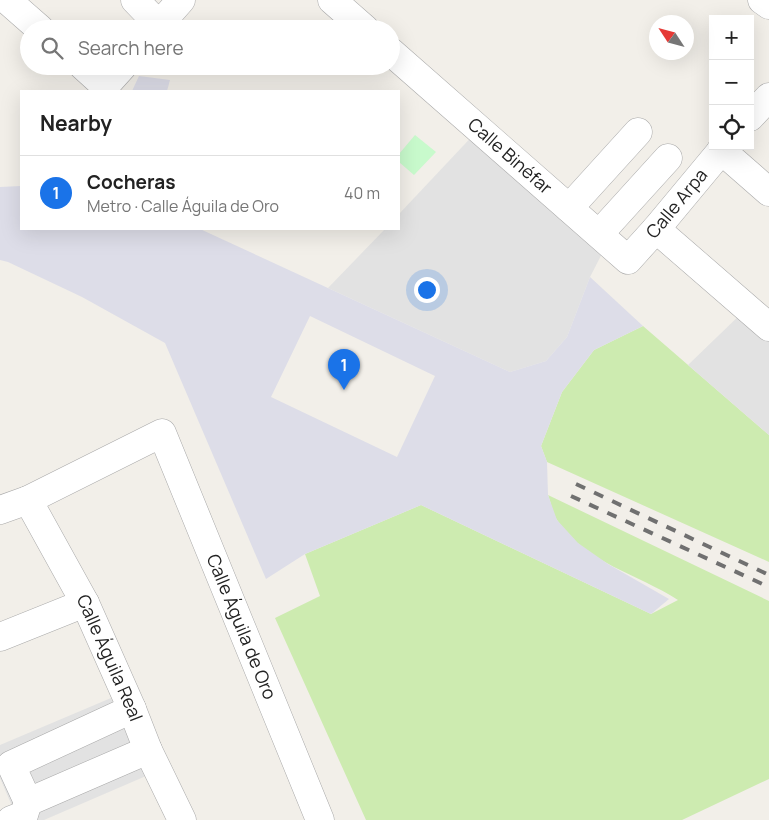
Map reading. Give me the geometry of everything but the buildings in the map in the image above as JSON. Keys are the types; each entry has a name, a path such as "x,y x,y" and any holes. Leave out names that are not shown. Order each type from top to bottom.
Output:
{"street":[{"path":"7,0 30,20"},
{"path":"134,0 152,20"},
{"path":"164,20 181,0"},
{"path":"332,0 355,20"},
{"path":"762,0 769,5"},
{"name":"Calle Binéfar","path":"400,60 628,260"},
{"path":"754,113 769,96"},
{"path":"569,208 638,132"},
{"name":"Calle Arpa","path":"628,260 721,150"},
{"path":"725,150 769,192"},
{"path":"599,234 668,158"},
{"path":"656,229 769,327"},
{"name":"Calle Águila de Oro","path":"28,500 162,433 320,820"},
{"path":"0,510 28,500"},
{"name":"Calle Águila Real","path":"28,500 85,603 148,750 182,820"},
{"path":"0,637 85,603"},
{"path":"132,709 6,764 20,811 148,750"}],"green space":[{"path":"415,135 436,152 414,175 400,163 400,153"},
{"path":"643,326 769,435 769,562 547,462 541,446 562,392 594,350"},
{"path":"548,495 769,601 769,779 682,820 366,820 275,618 320,596 305,554 421,505 651,614 678,600 613,566 582,547 557,520"}],"shaded area":[{"path":"139,76 170,80 167,90 132,90"},
{"path":"479,129 608,242 590,277 567,337 546,361 510,372 328,288 384,230 400,230 400,213"},
{"path":"20,186 20,230 202,230 510,372 546,361 567,337 590,277 643,326 594,350 562,392 541,446 547,462 548,495 557,520 578,543 608,564 669,599 651,614 421,505 305,554 266,579 165,343 82,297 0,260 0,187","holes":["310,316 435,376 397,457 271,397"]},
{"path":"747,308 769,327 769,435 688,365"},
{"path":"111,698 146,776 44,820 18,820 0,778 0,745"}],"railway":[{"path":"576,484 769,575"},
{"path":"571,496 769,587"}],"place":[{"name":"Cocheras","path":"344,390"}]}
